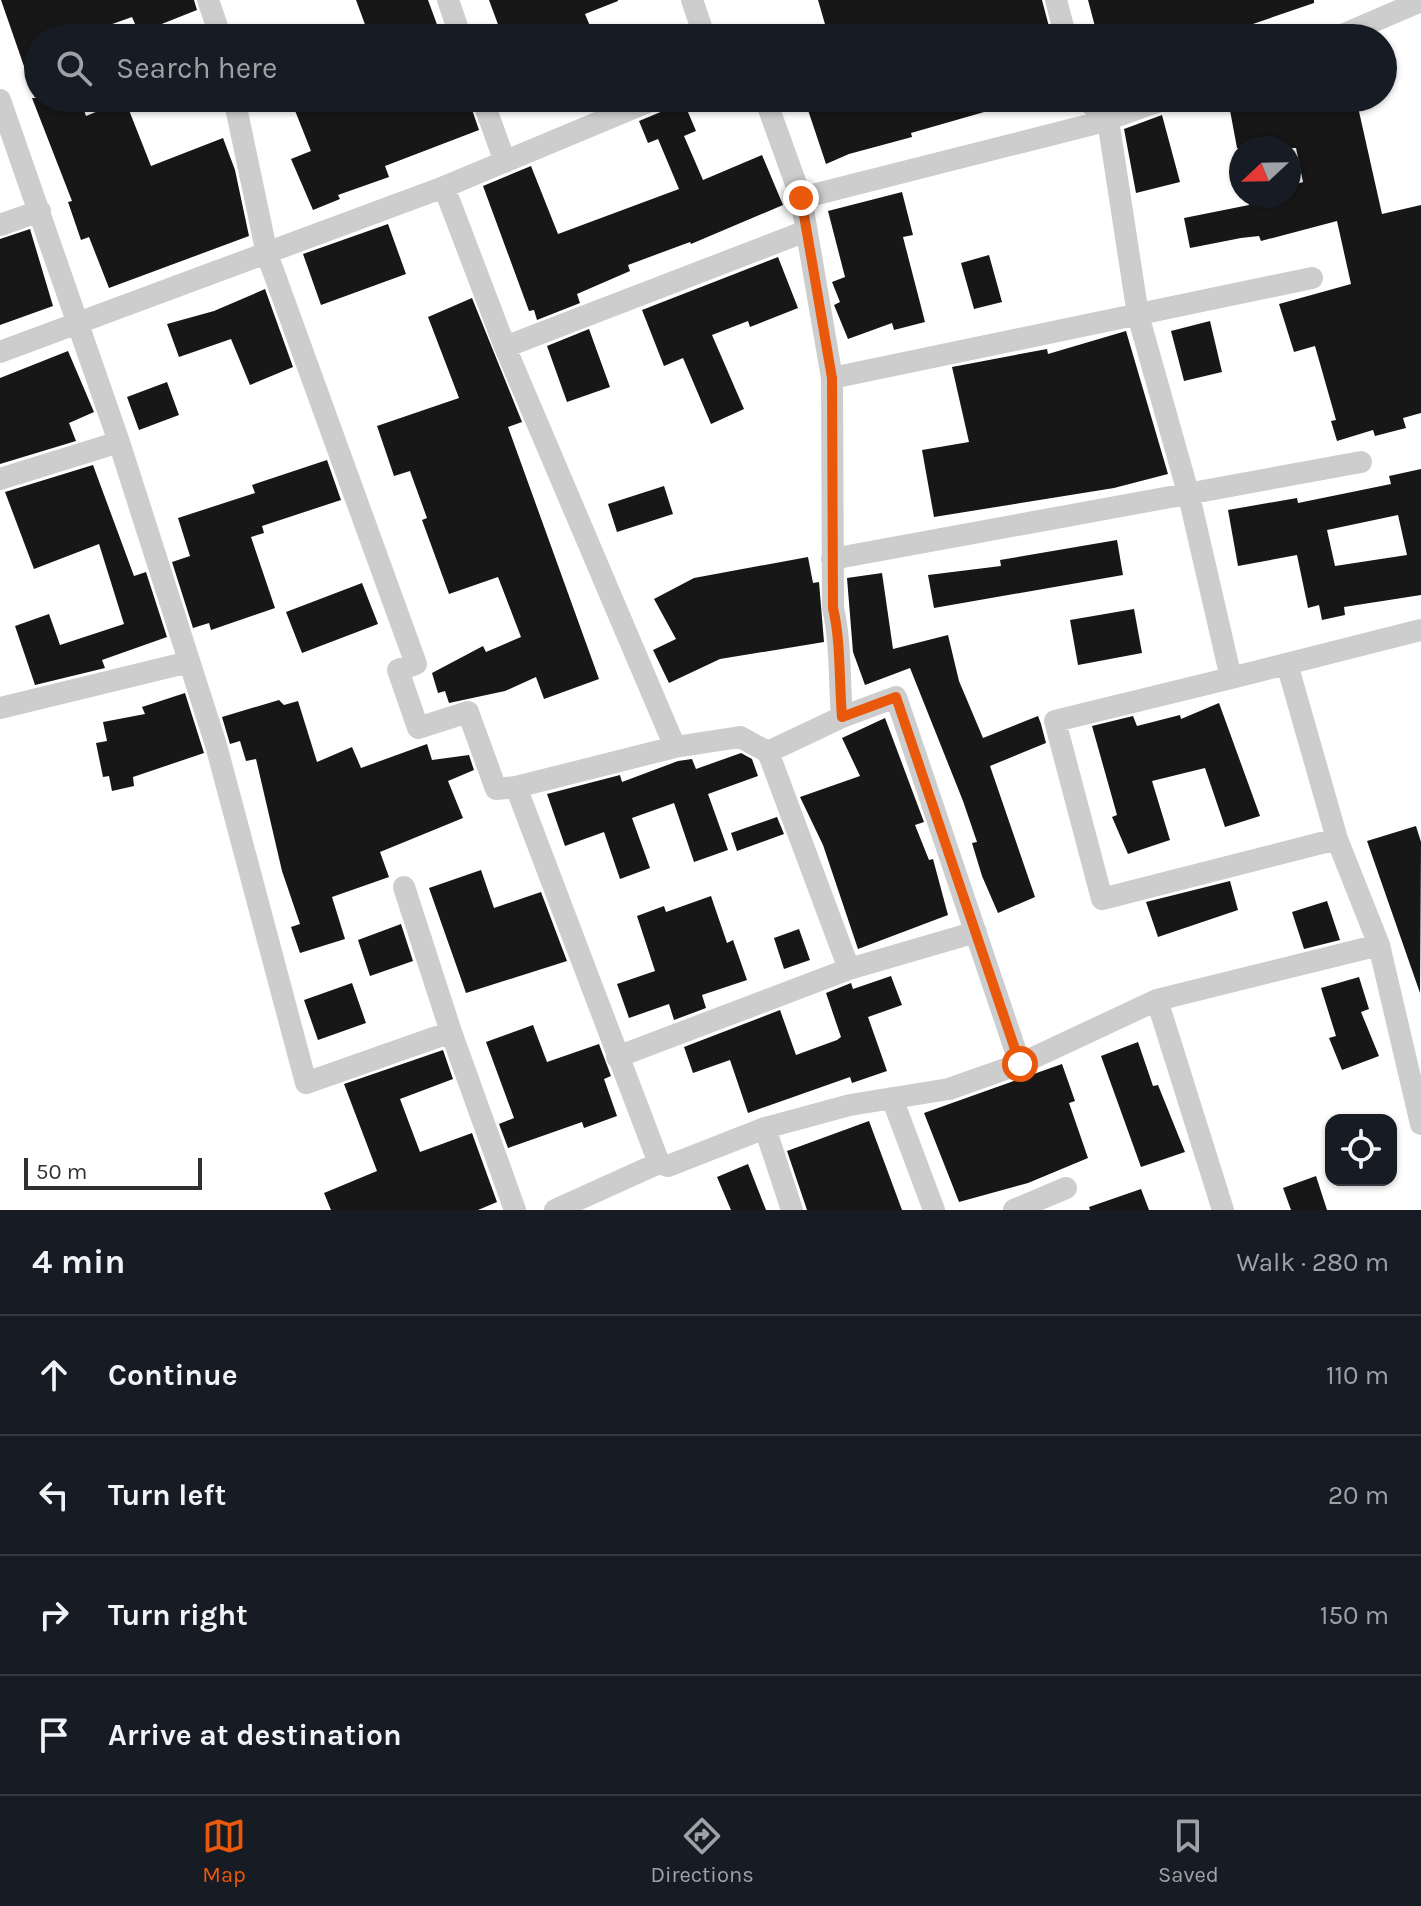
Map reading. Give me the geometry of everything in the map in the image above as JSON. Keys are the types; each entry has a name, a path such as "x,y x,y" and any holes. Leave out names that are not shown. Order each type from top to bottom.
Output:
{"street":[{"path":"208,0 216,24"},
{"path":"448,0 456,24"},
{"path":"692,0 700,24"},
{"path":"1056,0 1062,24"},
{"path":"1368,24 1421,1"},
{"path":"0,100 119,442 216,745 306,1083 451,1032"},
{"path":"237,112 267,254 416,664 398,670 418,728 468,712 496,789 516,787 675,747 740,737 768,752 849,969"},
{"path":"487,112 505,162"},
{"path":"0,352 444,187 624,112"},
{"path":"770,112 801,198 832,378 832,559 842,717"},
{"path":"1099,112 1108,120 1138,315 1189,496 1231,678"},
{"path":"801,198 1130,112"},
{"path":"444,187 505,347 675,747"},
{"path":"0,225 40,211"},
{"path":"505,347 806,231"},
{"path":"832,378 1312,278"},
{"path":"0,479 119,442"},
{"path":"832,559 1189,496 1361,462"},
{"path":"1337,839 1102,899 1055,721 1421,630"},
{"path":"0,708 189,662"},
{"path":"1287,664 1337,839 1379,945 1421,1124"},
{"path":"768,752 842,717 896,697 1020,1064"},
{"path":"516,787 659,1163"},
{"path":"404,887 451,1032 515,1210"},
{"path":"617,1057 849,969 976,932"},
{"path":"555,1210 659,1163 668,1166 765,1128 850,1105 949,1089 1020,1064 1157,1000 1379,945"},
{"path":"1157,1000 1223,1210"},
{"path":"892,1098 934,1210"},
{"path":"765,1128 792,1210"},
{"path":"1014,1210 1066,1188"}],"building":[{"path":"1,0 194,0 197,10 162,24 135,24 132,17 112,24 24,24 24,66"},
{"path":"356,0 428,0 437,24 365,24"},
{"path":"489,0 618,0 585,14 589,24 498,24"},
{"path":"818,0 1042,0 1048,24 825,24"},
{"path":"1088,0 1314,0 1314,3 1253,24 1094,24"},
{"path":"37,112 85,112 86,116 96,112 130,112 151,166 223,138 235,170 249,236 109,288 89,237 81,240 68,202 72,201"},
{"path":"296,112 473,112 479,130 385,166 389,177 338,195 340,199 313,210 291,159 311,151"},
{"path":"661,112 688,112 696,131 684,136 703,180 762,155 783,205 691,244 628,265 630,271 577,294 580,303 537,320 534,310 529,311 483,186 531,166 558,234 679,189 658,139 648,143 639,121"},
{"path":"809,112 984,112 911,133 912,137 849,154 826,164"},
{"path":"1230,112 1359,112 1382,214 1421,205 1421,413 1403,418 1406,428 1375,436 1373,430 1337,441 1331,421 1336,420 1315,346 1294,352 1279,304 1351,284 1337,221 1261,241 1259,236 1190,248 1184,218 1234,208 1301,208 1301,136 1235,136"},
{"path":"1162,115 1180,182 1136,193 1124,129"},
{"path":"902,192 913,235 903,237 925,322 894,330 892,323 848,339 834,305 840,302 832,282 845,277 828,211"},
{"path":"388,224 406,274 321,305 303,254"},
{"path":"30,229 53,306 0,325 0,239"},
{"path":"989,255 1002,302 974,309 961,263"},
{"path":"778,257 798,308 750,327 748,321 712,335 744,409 711,424 683,358 664,366 642,310"},
{"path":"265,289 293,367 250,385 231,339 179,357 167,324 214,311"},
{"path":"472,298 522,422 508,427 599,679 544,699 536,677 505,691 449,703 445,691 438,693 432,673 483,646 486,652 521,637 498,577 449,594 422,520 427,518 410,471 394,476 377,426 459,398 428,317"},
{"path":"1210,321 1222,372 1184,381 1171,331"},
{"path":"589,329 610,387 567,402 547,346"},
{"path":"1126,331 1168,474 1114,488 934,517 922,450 969,442 952,367 1047,349 1048,354"},
{"path":"68,351 94,412 69,423 76,441 0,464 0,378"},
{"path":"167,382 179,415 139,430 127,397"},
{"path":"327,460 341,500 262,526 264,533 251,537 275,608 211,630 209,623 193,628 172,562 190,556 178,518 255,493 252,485"},
{"path":"93,465 134,576 146,572 167,637 102,660 105,668 35,685 15,626 49,614 60,645 124,624 99,544 34,569 5,492"},
{"path":"1421,469 1421,595 1344,607 1345,615 1322,620 1319,605 1308,608 1297,555 1238,566 1228,510 1297,498 1298,503 1391,484 1389,476","holes":["1398,515 1407,555 1335,566 1327,530"]},
{"path":"664,486 673,514 617,532 608,504"},
{"path":"1117,540 1123,575 934,608 928,575 1001,566 1000,560"},
{"path":"808,557 813,583 819,582 824,642 720,659 669,683 653,650 676,639 654,599 694,578"},
{"path":"882,573 893,649 948,635 959,681 983,738 1038,716 1041,724 1046,743 990,766 1035,897 998,913 982,876 972,843 977,842 963,801 910,668 865,685 853,652 847,578"},
{"path":"362,583 378,624 302,653 286,612"},
{"path":"1134,609 1142,653 1078,665 1070,620"},
{"path":"185,693 204,753 133,777 134,786 112,791 109,776 103,777 96,743 107,741 103,722 145,714 142,707"},
{"path":"279,700 284,705 298,701 317,762 352,747 361,768 427,744 432,760 469,755 474,770 448,781 463,818 380,852 389,877 332,897 345,939 300,953 291,927 300,924 282,871 256,759 246,761 240,741 230,744 222,717"},
{"path":"1219,703 1260,816 1225,827 1205,768 1152,781 1170,840 1128,854 1112,817 1117,815 1092,726 1133,716 1137,726 1180,715 1181,719"},
{"path":"885,718 924,822 915,825 929,860 933,859 948,915 858,949 823,845 800,797 860,776 842,738"},
{"path":"741,753 752,759 758,776 708,794 728,850 694,862 674,803 632,818 650,868 620,879 604,832 565,846 547,794 620,775 622,782 678,761 692,759 696,769"},
{"path":"777,817 784,834 737,851 731,833"},
{"path":"1416,826 1421,842 1420,993 1367,841"},
{"path":"481,870 494,908 541,892 567,961 466,993 429,888"},
{"path":"1230,881 1238,910 1158,937 1146,902"},
{"path":"711,896 727,943 733,940 747,980 702,995 706,1008 674,1020 669,1004 629,1018 617,984 655,971 637,916 664,906 666,912"},
{"path":"1327,901 1340,940 1304,949 1292,912"},
{"path":"401,924 413,961 370,976 358,940"},
{"path":"799,929 810,960 784,969 774,938"},
{"path":"891,976 902,1005 868,1017 887,1071 852,1083 850,1077 748,1113 730,1060 693,1073 684,1047 780,1010 796,1055 837,1040 841,1037 826,993 851,983 853,989"},
{"path":"1359,977 1369,1009 1361,1012 1379,1056 1342,1070 1329,1038 1336,1036 1321,988"},
{"path":"352,983 366,1023 318,1040 304,1000"},
{"path":"533,1025 547,1062 599,1044 611,1076 604,1079 617,1116 584,1128 582,1122 508,1148 499,1124 514,1118 486,1042"},
{"path":"1138,1042 1153,1086 1158,1085 1185,1152 1141,1167 1101,1056"},
{"path":"443,1050 453,1079 400,1099 420,1152 472,1133 497,1202 478,1210 331,1210 324,1193 377,1171 344,1084"},
{"path":"1062,1064 1075,1101 1069,1103 1088,1158 1028,1183 959,1202 924,1113"},
{"path":"869,1121 902,1210 807,1210 787,1151"},
{"path":"748,1164 766,1210 731,1210 717,1177"},
{"path":"1316,1176 1327,1210 1291,1210 1283,1188"},
{"path":"1141,1189 1149,1210 1090,1210 1089,1207"}],"route":[{"path":"801,198 832,378 833,608 838,629 836,654 842,717 896,697 1020,1064"}]}
